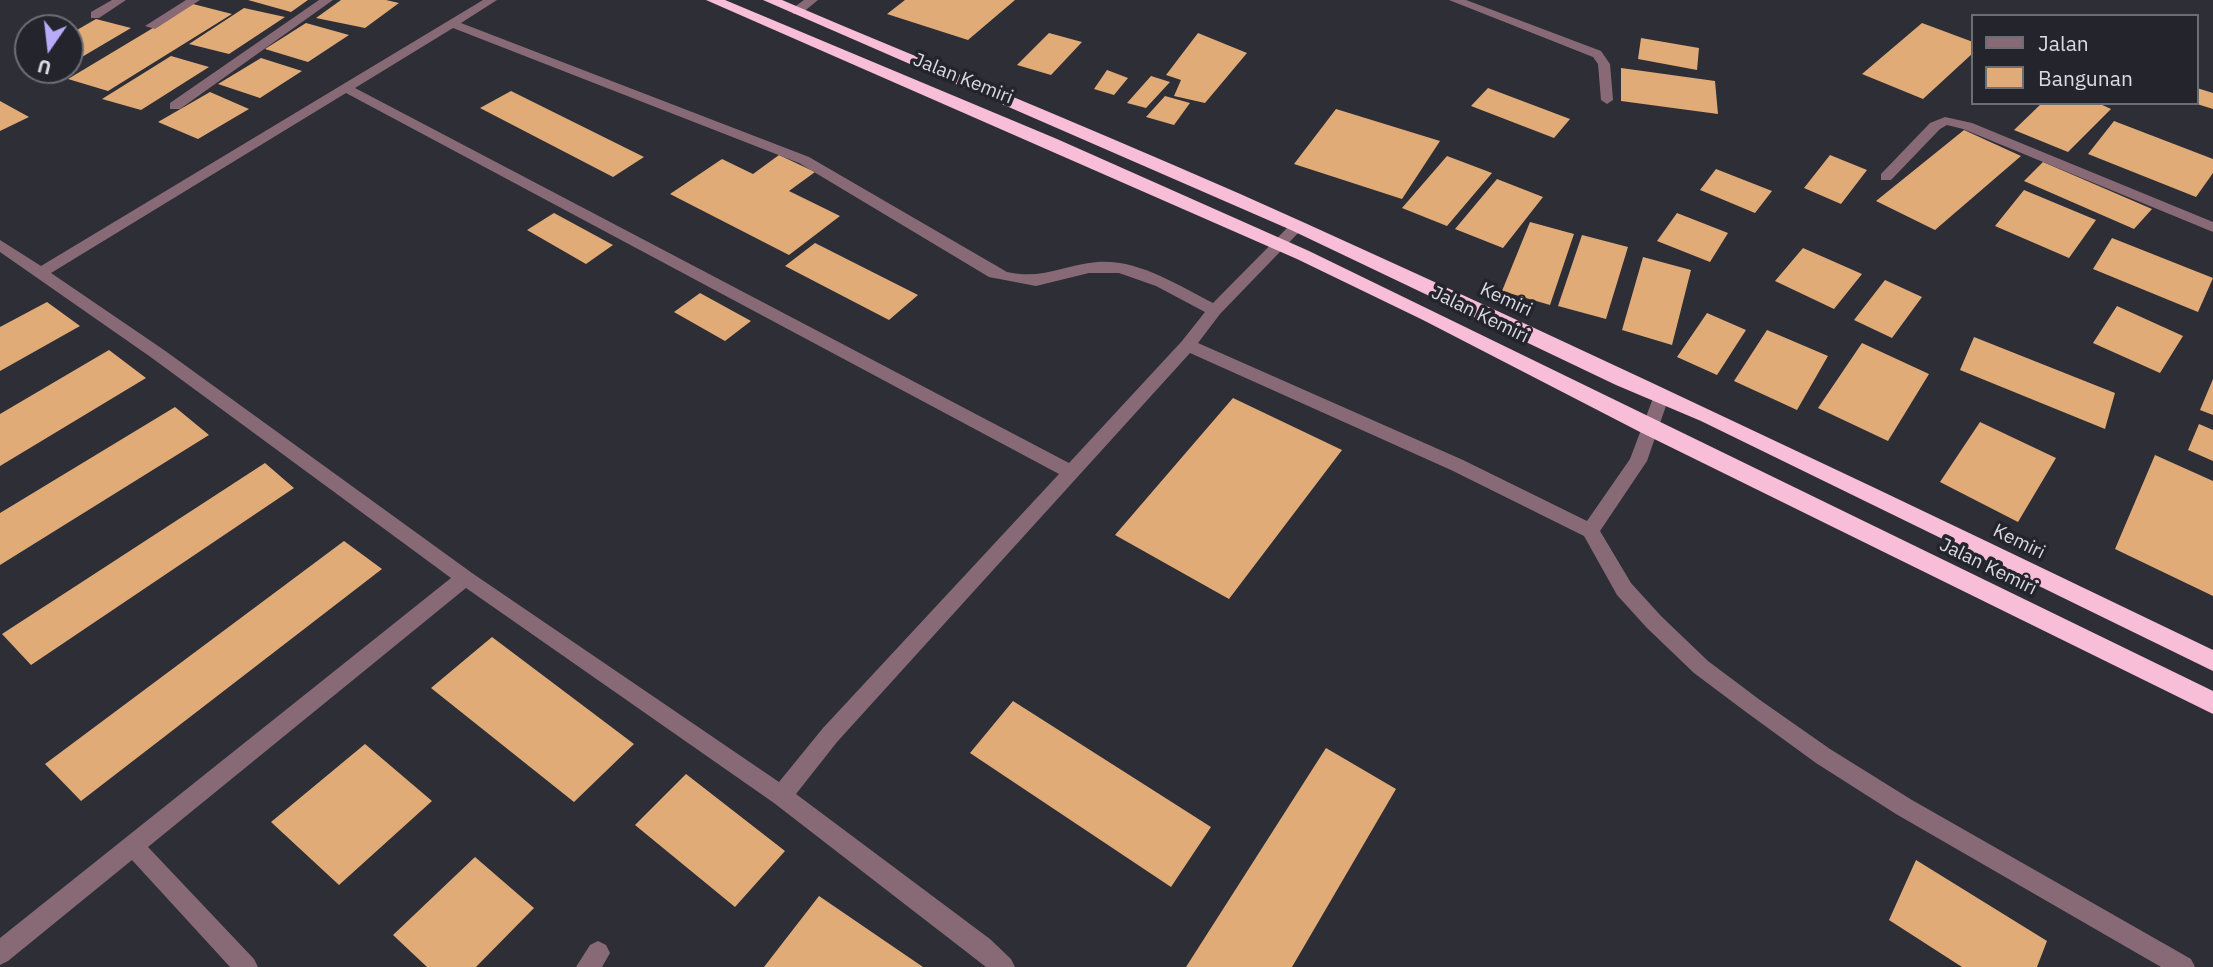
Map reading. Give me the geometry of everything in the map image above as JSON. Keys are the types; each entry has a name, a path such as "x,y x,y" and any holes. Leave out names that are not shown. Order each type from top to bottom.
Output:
{"highway":[{"name":"Jalan Kemiri","path":"713,0 1006,121 1277,243 1521,360 1650,429 1735,468 2213,703"},
{"name":"Kemiri","path":"770,0 1297,226 1661,397 1708,416 2213,661"}],"street":[{"path":"95,15 120,0"},
{"path":"151,26 194,0"},
{"path":"175,106 327,0"},
{"path":"42,272 492,0"},
{"path":"797,11 812,0"},
{"path":"1455,0 1597,54 1604,64 1607,100"},
{"path":"452,24 804,160 994,273 1015,279 1041,280 1085,268 1106,267 1132,272 1215,310"},
{"path":"348,89 1071,472"},
{"path":"1886,177 1935,126 1945,121 1967,127 2213,227"},
{"path":"781,796 830,735 1188,345 1215,310 1277,243 1297,226"},
{"path":"0,245 42,272 465,578 781,796 982,947 1003,967"},
{"path":"1188,345 1457,465 1590,531 1624,589 1654,622 1701,667 1753,706 1823,756 1904,807 2183,967"},
{"path":"1590,531 1638,461 1661,397"},
{"path":"0,953 465,578"},
{"path":"133,846 246,967"}],"building":[{"path":"248,0 308,0 291,12"},
{"path":"341,0 386,0 399,3 365,28 316,18"},
{"path":"905,0 1015,0 968,40 887,14"},
{"path":"193,4 232,14 108,91 84,84 84,69"},
{"path":"244,8 285,17 229,54 189,44"},
{"path":"96,19 131,28 84,56 84,26"},
{"path":"306,23 349,35 308,62 265,49"},
{"path":"1922,23 1972,42 1972,54 1923,99 1862,74"},
{"path":"1049,33 1082,42 1051,75 1017,65"},
{"path":"1198,33 1247,53 1205,103 1174,96 1181,80 1166,75"},
{"path":"1641,38 1699,48 1697,70 1638,59"},
{"path":"171,56 209,67 141,110 102,99"},
{"path":"261,58 302,71 260,98 218,84"},
{"path":"1621,68 1715,81 1718,114 1621,101"},
{"path":"1107,70 1128,78 1114,95 1094,89"},
{"path":"1151,76 1170,82 1146,108 1127,103"},
{"path":"1488,88 1570,119 1554,138 1471,106"},
{"path":"2199,89 2213,93 2213,109 2199,105"},
{"path":"511,91 644,157 613,177 480,108"},
{"path":"210,92 249,109 198,139 158,122"},
{"path":"1165,96 1190,103 1174,125 1146,117"},
{"path":"0,101 29,117 0,131"},
{"path":"2040,105 2102,105 2111,109 2068,152 2014,130"},
{"path":"1336,109 1440,141 1402,199 1294,164"},
{"path":"2114,121 2213,159 2213,173 2196,197 2088,154"},
{"path":"1964,130 2021,156 1935,230 1876,201"},
{"path":"779,155 815,172 789,191 840,216 789,255 670,194 722,159 753,174"},
{"path":"1830,155 1867,170 1841,204 1804,188"},
{"path":"1447,156 1492,173 1447,226 1402,208"},
{"path":"2043,162 2152,209 2134,229 2024,181"},
{"path":"1716,169 1772,191 1755,213 1700,190"},
{"path":"1497,179 1543,197 1503,248 1455,229"},
{"path":"2024,190 2096,220 2069,258 1995,226"},
{"path":"554,213 613,245 586,264 527,230"},
{"path":"1677,213 1728,233 1710,262 1657,241"},
{"path":"1530,222 1574,234 1550,305 1502,291"},
{"path":"1582,235 1628,247 1606,319 1558,306"},
{"path":"2112,238 2213,278 2198,312 2093,269"},
{"path":"815,243 918,295 889,320 785,266"},
{"path":"1803,248 1862,274 1834,309 1775,281"},
{"path":"1643,257 1691,270 1672,345 1622,330"},
{"path":"1885,280 1922,297 1892,338 1854,320"},
{"path":"700,293 751,321 725,341 674,312"},
{"path":"47,302 80,326 0,371 0,327"},
{"path":"2117,306 2183,336 2160,373 2093,343"},
{"path":"1707,313 1746,330 1717,375 1677,357"},
{"path":"1767,330 1828,356 1797,410 1734,381"},
{"path":"1974,337 2115,393 2105,429 1960,370"},
{"path":"1862,343 1929,374 1888,441 1818,408"},
{"path":"109,350 146,378 0,466 0,414"},
{"path":"2213,379 2213,415 2200,410"},
{"path":"1233,398 1342,450 1229,599 1115,535"},
{"path":"175,407 209,435 0,565 0,513"},
{"path":"1980,422 2056,458 2018,522 1940,482"},
{"path":"2199,424 2213,430 2213,461 2188,450"},
{"path":"2155,455 2213,481 2213,596 2115,549"},
{"path":"265,463 294,488 31,665 2,634"},
{"path":"344,541 382,569 81,801 45,764"},
{"path":"492,637 634,744 574,802 431,688"},
{"path":"1013,701 1211,827 1171,887 970,753"},
{"path":"365,744 432,801 339,885 271,822"},
{"path":"1326,748 1396,789 1292,967 1186,967"},
{"path":"686,774 785,851 735,907 635,825"},
{"path":"475,857 534,908 476,967 427,967 393,935"},
{"path":"1916,860 2047,941 2037,967 1962,967 1889,920"},
{"path":"819,896 923,967 764,967"}]}
